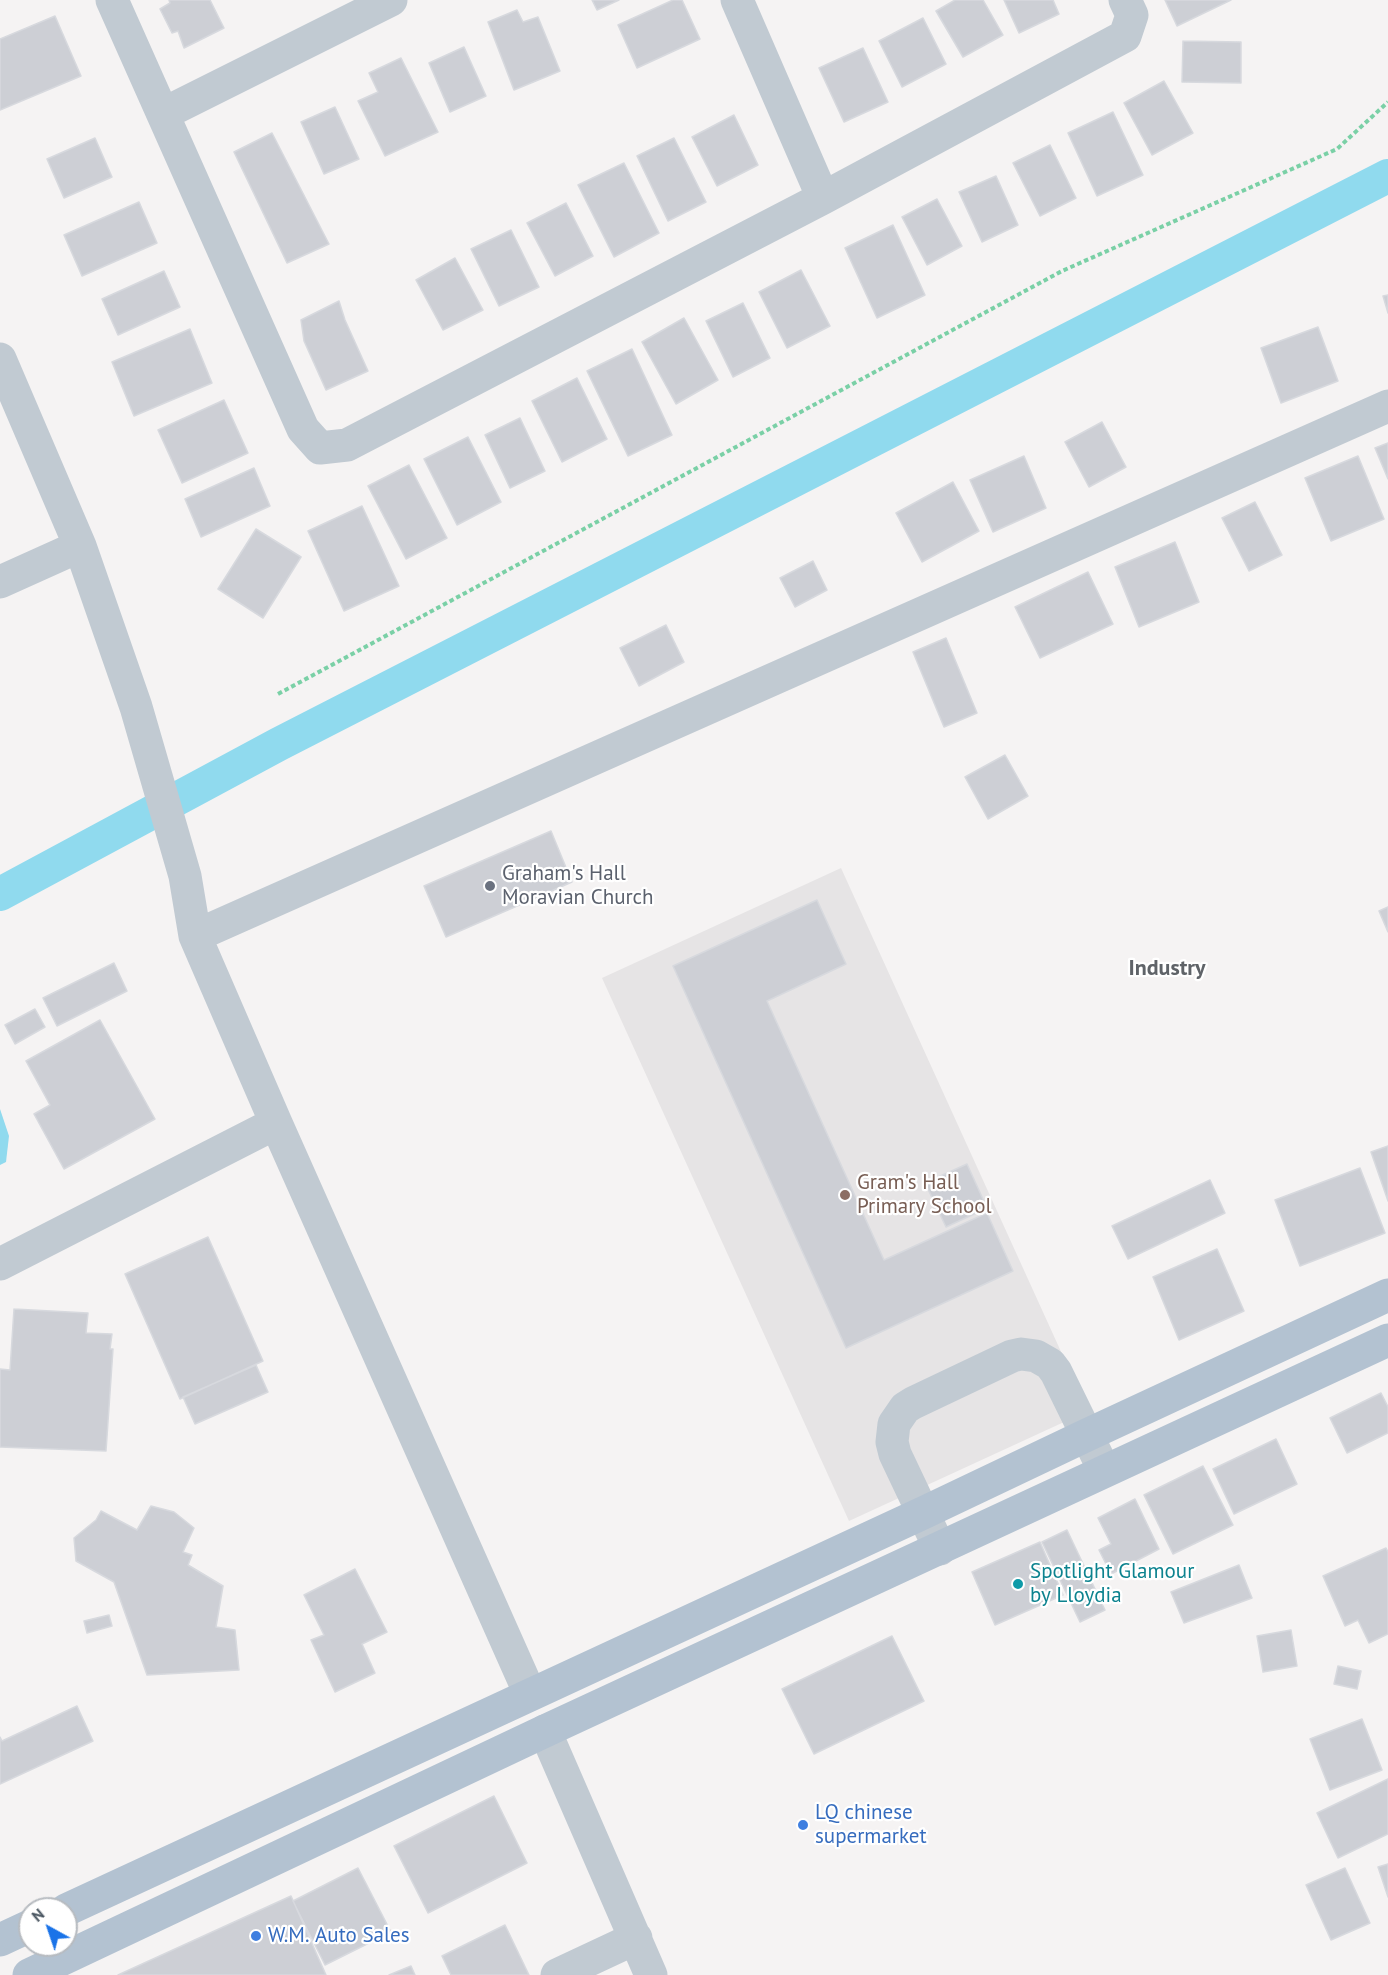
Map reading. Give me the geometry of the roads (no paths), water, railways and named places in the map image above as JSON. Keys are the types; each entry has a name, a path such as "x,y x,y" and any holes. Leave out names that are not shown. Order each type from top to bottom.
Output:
{"main road":[{"path":"78,1904 923,1514 1388,1295"},
{"path":"29,1975 545,1731 1388,1340"},
{"path":"0,1940 18,1932"}],"street":[{"path":"112,0 303,429 320,448 347,445 823,198 1125,36 1132,15 1125,0"},
{"path":"163,114 391,0"},
{"path":"737,0 823,198"},
{"path":"0,359 80,546 136,707 185,876 195,936 530,1694"},
{"path":"195,936 1388,406"},
{"path":"0,582 80,546"},
{"path":"0,1264 276,1123"},
{"path":"939,1549 895,1454 892,1442 894,1424 905,1408 913,1403 1012,1356 1028,1354 1043,1360 1056,1372 1104,1470"},
{"path":"545,1731 651,1975"},
{"path":"557,1975 636,1938"}],"water":[{"path":"0,1109 9,1136 6,1162 0,1165"}],"waterway":[{"path":"0,894 279,744 1388,176"}],"place":[{"name":"Graham's Hall Moravian Church","path":"490,886"},
{"name":"Gram's Hall Primary School","path":"845,1195"},
{"name":"Spotlight Glamour by Lloydia","path":"1018,1584"},
{"name":"LQ chinese supermarket","path":"803,1825"},
{"name":"W.M. Auto Sales","path":"256,1936"}],"district":[{"name":"Industry","path":"1167,969"}]}
